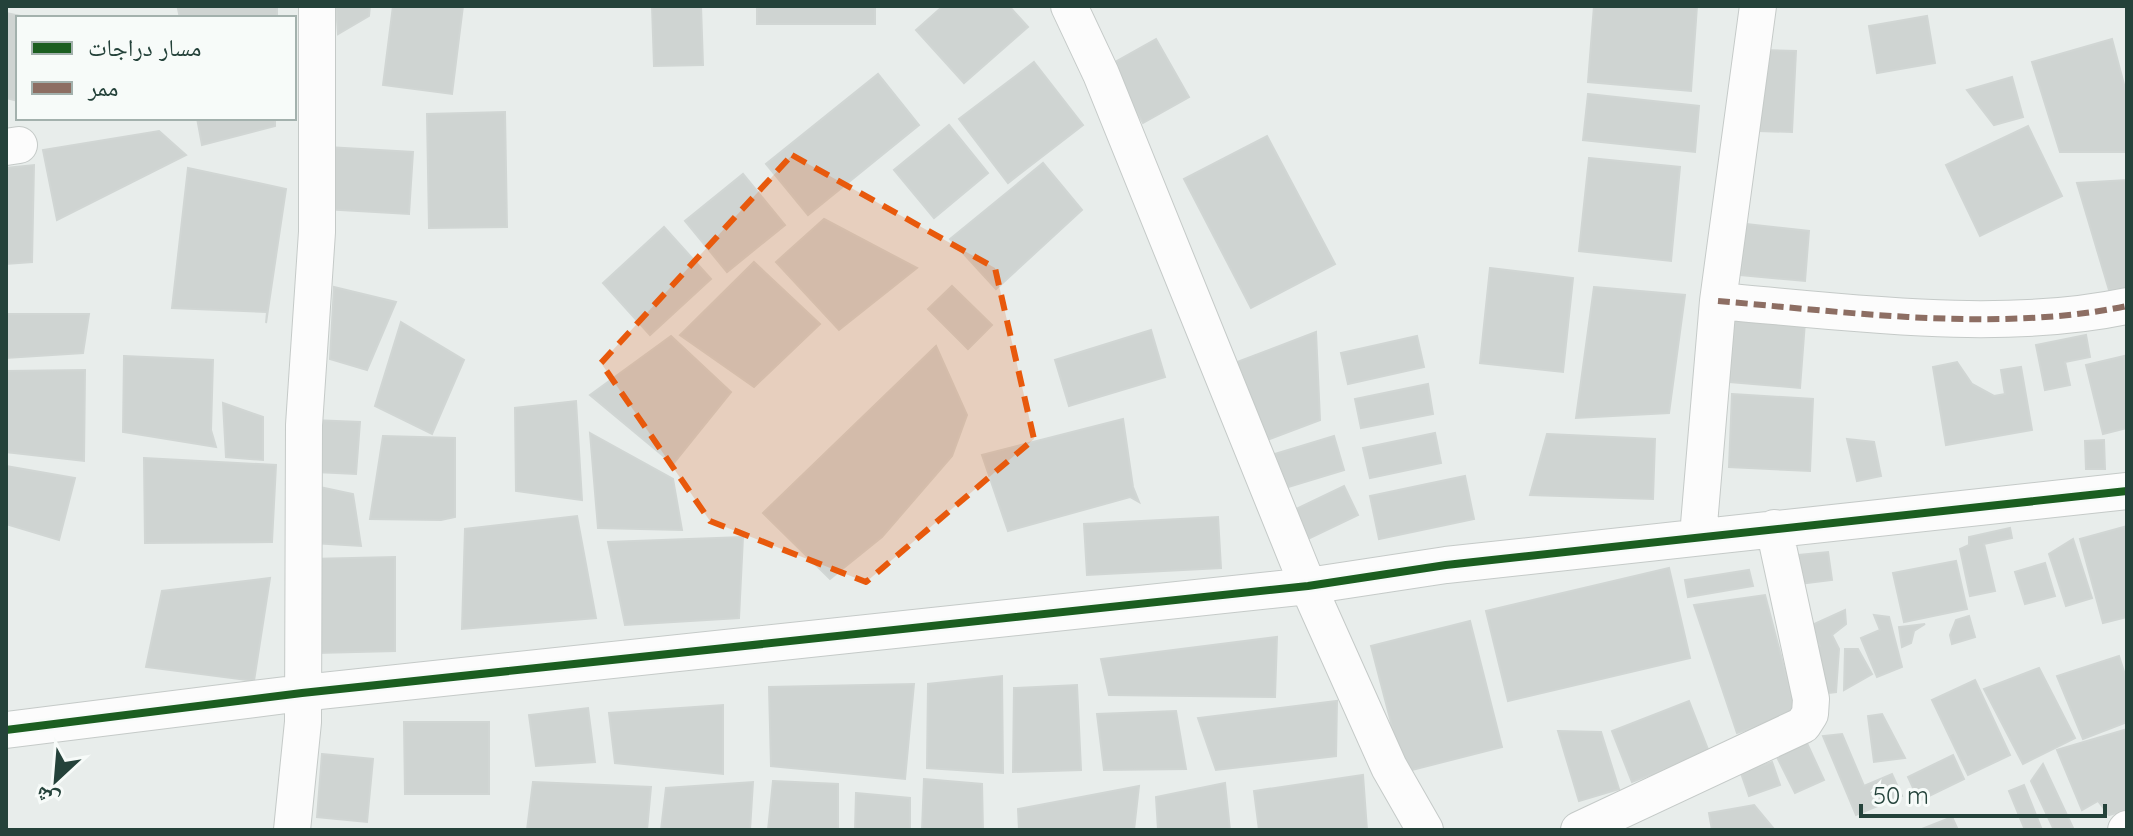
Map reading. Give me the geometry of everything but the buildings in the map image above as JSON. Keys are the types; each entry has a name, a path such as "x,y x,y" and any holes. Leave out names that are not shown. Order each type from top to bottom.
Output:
{"street":[{"path":"292,830 302,693 304,425 317,232 317,6"},
{"path":"1069,6 1101,74 1308,586 1389,767 1425,830"},
{"path":"1698,536 1718,301 1758,6"},
{"path":"1718,301 1899,316 2002,319 2127,306"},
{"path":"6,730 302,693 1308,586 1446,565 2127,491"},
{"path":"1579,830 1803,725 1810,714 1811,699 1774,528"}],"highlighted area":[{"path":"792,155 995,268 1034,439 866,582 710,521 601,363"}],"marked path":[{"path":"1718,301 1871,315 1975,319 2078,314 2127,306"}],"cycle path":[{"path":"6,730 302,693 1308,586 1446,565 2127,491"}]}
